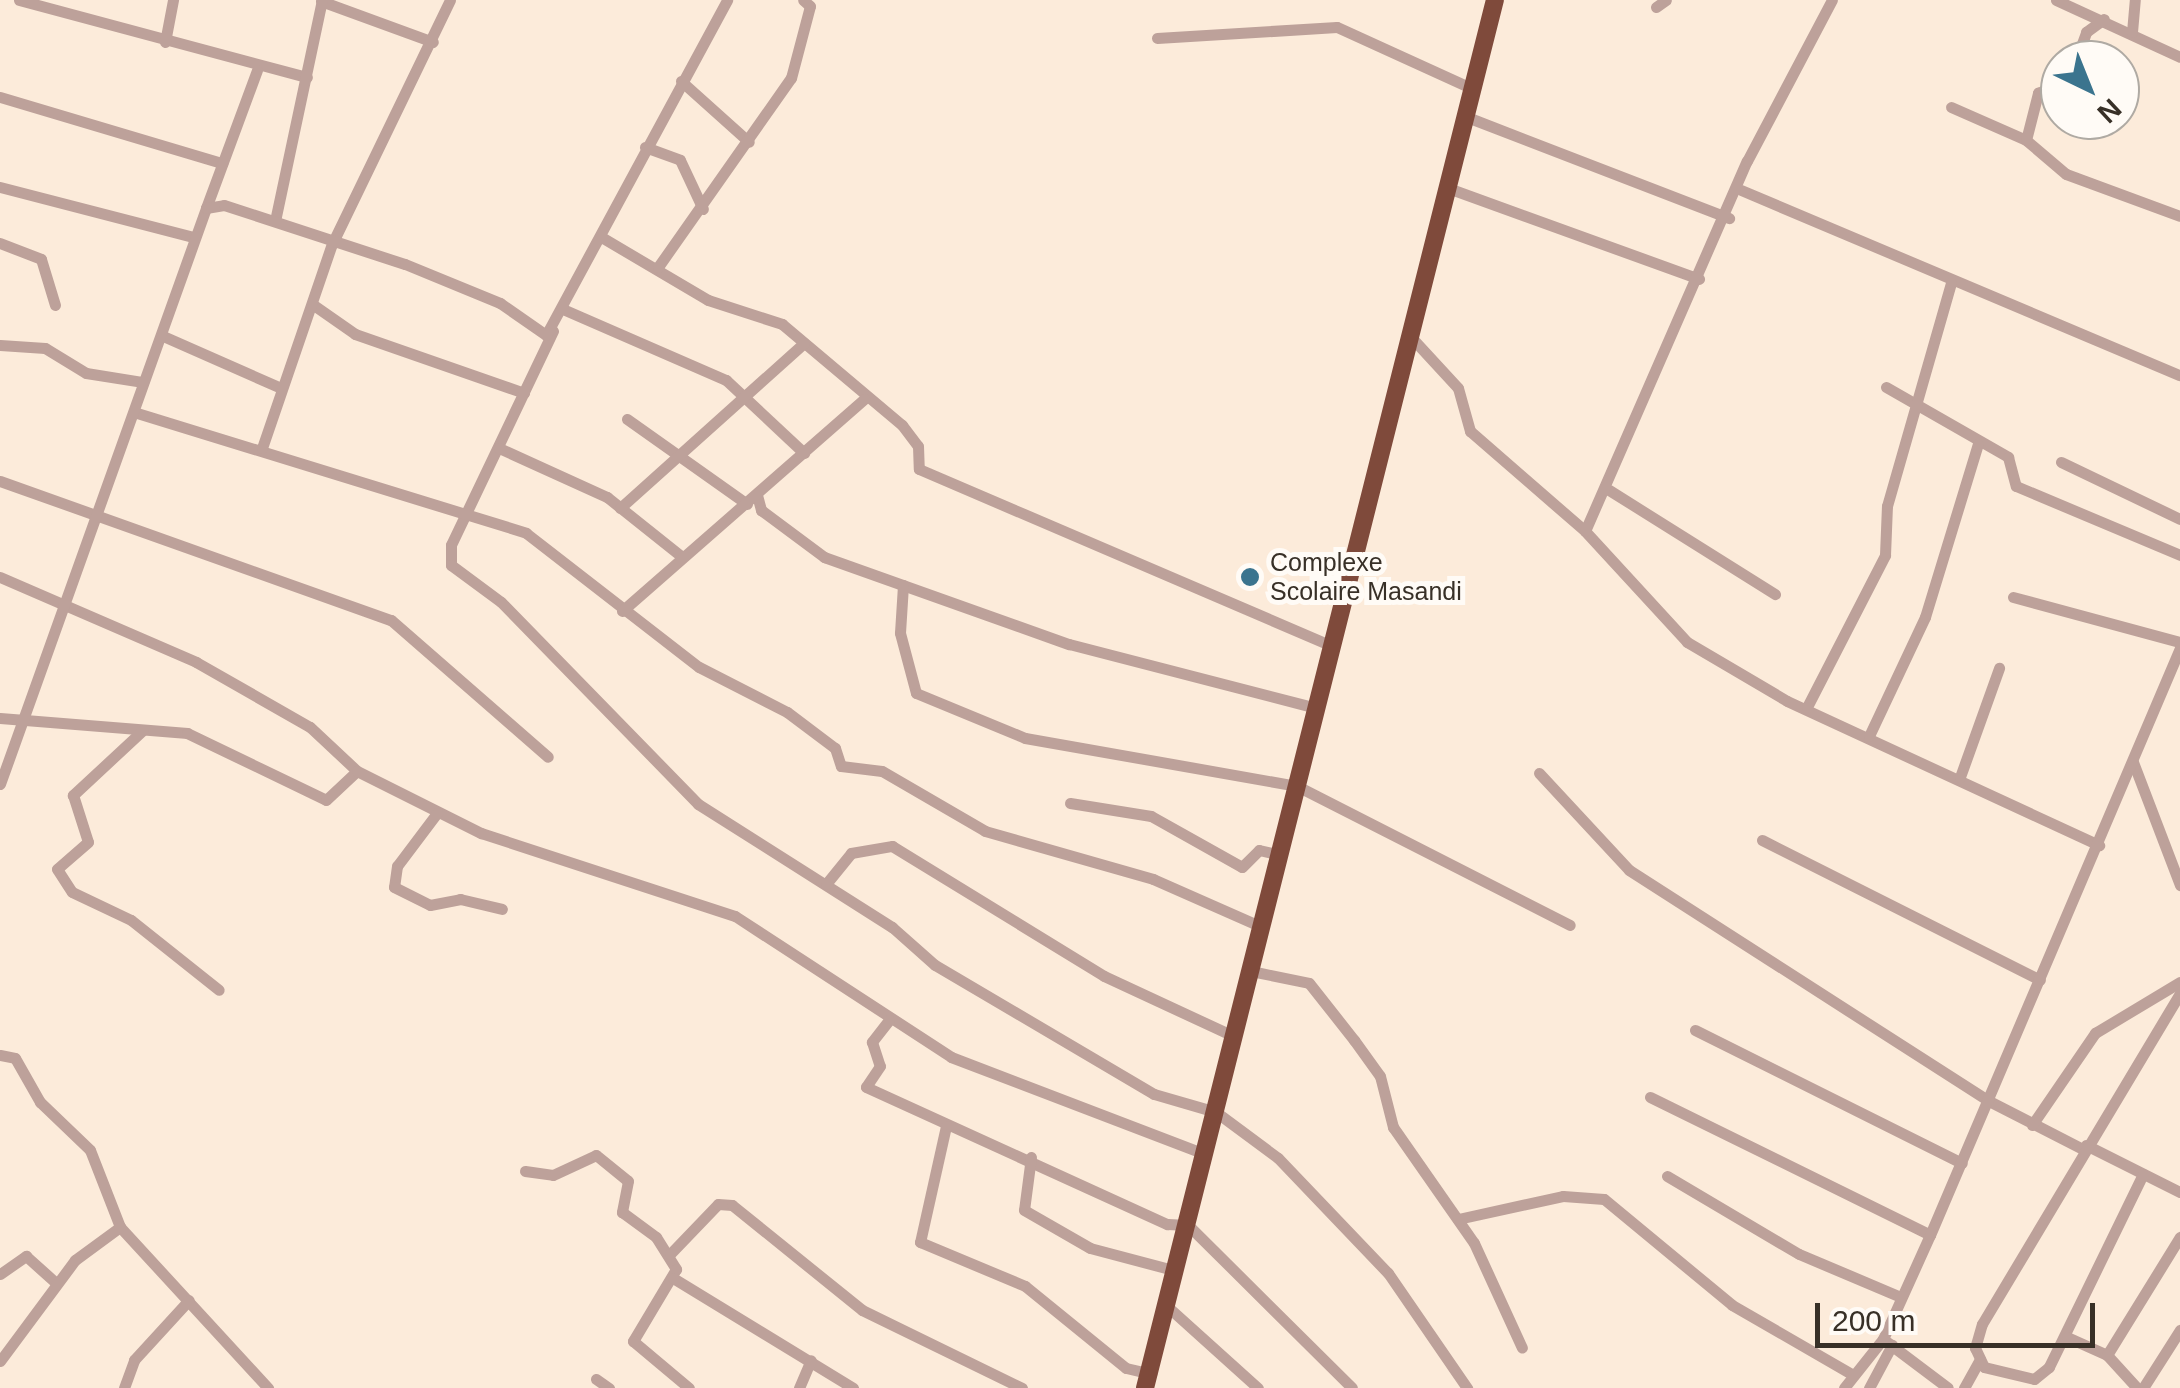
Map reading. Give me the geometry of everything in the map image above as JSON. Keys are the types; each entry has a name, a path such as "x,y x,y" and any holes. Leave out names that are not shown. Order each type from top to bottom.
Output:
{"highway":[{"path":"1148,1381 1170,1315 1177,1271 1191,1235 1205,1154 1250,971 1256,921 1267,906 1495,0"}],"street":[{"path":"19,0 256,70 307,77"},
{"path":"80,16 84,0"},
{"path":"164,42 172,0"},
{"path":"275,221 321,0 433,42"},
{"path":"262,448 281,388 315,306 332,244 450,0"},
{"path":"727,0 645,148 553,332 468,514 451,565 518,619 659,772 985,995 1154,1094 1216,1112 1332,1208 1467,1388"},
{"path":"658,267 703,209 791,78 810,6 803,0"},
{"path":"1586,531 1609,490 1644,385 1741,190 1747,161 1832,0"},
{"path":"2056,0 2180,57"},
{"path":"2117,26 2133,5"},
{"path":"2132,32 2133,5"},
{"path":"2083,40 2089,12"},
{"path":"2086,32 2104,19"},
{"path":"1157,38 1337,28 1474,90"},
{"path":"0,784 137,413 143,382 164,336 194,237 256,70"},
{"path":"681,81 750,142"},
{"path":"2026,140 2040,92"},
{"path":"0,97 222,163"},
{"path":"1951,108 2026,140 2066,174 2180,216"},
{"path":"1466,117 1728,218"},
{"path":"645,148 680,160 703,209"},
{"path":"0,187 194,237"},
{"path":"1448,188 1700,279"},
{"path":"1741,190 1950,283 2180,375"},
{"path":"206,208 275,221 332,244 439,278 500,302 542,335 553,332"},
{"path":"603,238 708,300 782,324 864,399 914,438 919,469 972,498 1331,646"},
{"path":"0,243 40,260 55,305"},
{"path":"1807,707 1885,555 1887,506 1919,404 1950,283"},
{"path":"315,306 355,334 524,393"},
{"path":"565,310 629,345 696,364 748,397 804,454"},
{"path":"164,336 281,388"},
{"path":"1411,337 1458,388 1470,431 1586,531 1687,642 1807,707 2099,845"},
{"path":"620,508 804,343"},
{"path":"0,346 45,348 86,373 143,382"},
{"path":"1886,388 2011,460 2016,486 2180,555"},
{"path":"622,611 864,399"},
{"path":"137,413 262,448 468,514 561,554 622,611 732,687 787,712 857,773 882,771 964,822 1046,855 1153,879 1256,921"},
{"path":"627,419 752,499 808,548 1068,644 1316,708"},
{"path":"1869,736 1925,617 1978,444"},
{"path":"499,448 620,508 681,556"},
{"path":"2061,462 2180,519"},
{"path":"0,482 391,620 548,757"},
{"path":"1609,490 1774,594"},
{"path":"0,577 68,601 287,712 357,771 437,813 632,888 735,916 951,1057 1205,1154"},
{"path":"903,585 900,634 916,693 1025,738 1298,786 1570,925"},
{"path":"1869,1388 1901,1296 2099,845 2180,645 2013,597"},
{"path":"1960,778 2000,668"},
{"path":"0,718 188,733 326,800 357,771"},
{"path":"142,730 73,795 88,842 58,869 72,892 131,920 220,990"},
{"path":"2133,762 2180,885"},
{"path":"1539,773 1629,870 1989,1101 2032,1125 2180,1192"},
{"path":"1070,803 1151,816 1242,867 1260,850 1280,855"},
{"path":"437,813 391,877 394,887 430,905 460,900 502,909"},
{"path":"1762,840 2040,980"},
{"path":"826,884 851,853 892,846 1104,976 1233,1036"},
{"path":"1250,971 1309,983 1380,1076 1393,1127 1458,1219 1522,1348"},
{"path":"2032,1125 2095,1033 2180,982"},
{"path":"1964,1388 1980,1358 1982,1324 2084,1147 2180,992"},
{"path":"889,1020 872,1042 880,1066 866,1086 946,1126 1031,1157 1191,1235 1352,1388"},
{"path":"1694,1030 1962,1163"},
{"path":"0,1055 15,1058 40,1102 90,1150 120,1228 268,1388"},
{"path":"1650,1096 1930,1235"},
{"path":"946,1126 920,1242 1025,1286 1126,1368 1148,1381"},
{"path":"525,1172 553,1175 596,1154 628,1181 622,1212 670,1254 673,1278 632,1341 689,1388"},
{"path":"1031,1157 1024,1210 1090,1248 1177,1271"},
{"path":"1980,1358 1994,1372 2034,1378 2067,1337 2143,1174"},
{"path":"1667,1176 1799,1254 1901,1296"},
{"path":"1458,1219 1563,1196 1604,1199 1732,1304 1853,1375"},
{"path":"670,1254 718,1204 732,1205 862,1310 1022,1388"},
{"path":"0,1360 56,1283 120,1228"},
{"path":"2107,1355 2180,1237"},
{"path":"0,1274 26,1256 56,1283"},
{"path":"673,1278 853,1388"},
{"path":"124,1388 134,1360 188,1300"},
{"path":"1170,1315 1258,1388"},
{"path":"2067,1337 2107,1355 2140,1388 2180,1330"},
{"path":"1844,1388 1887,1342"},
{"path":"1887,1342 1948,1388"},
{"path":"798,1388 811,1360"},
{"path":"596,1379 609,1388"}],"place":[{"name":"Complexe Scolaire Masandi","path":"1250,577"}]}
